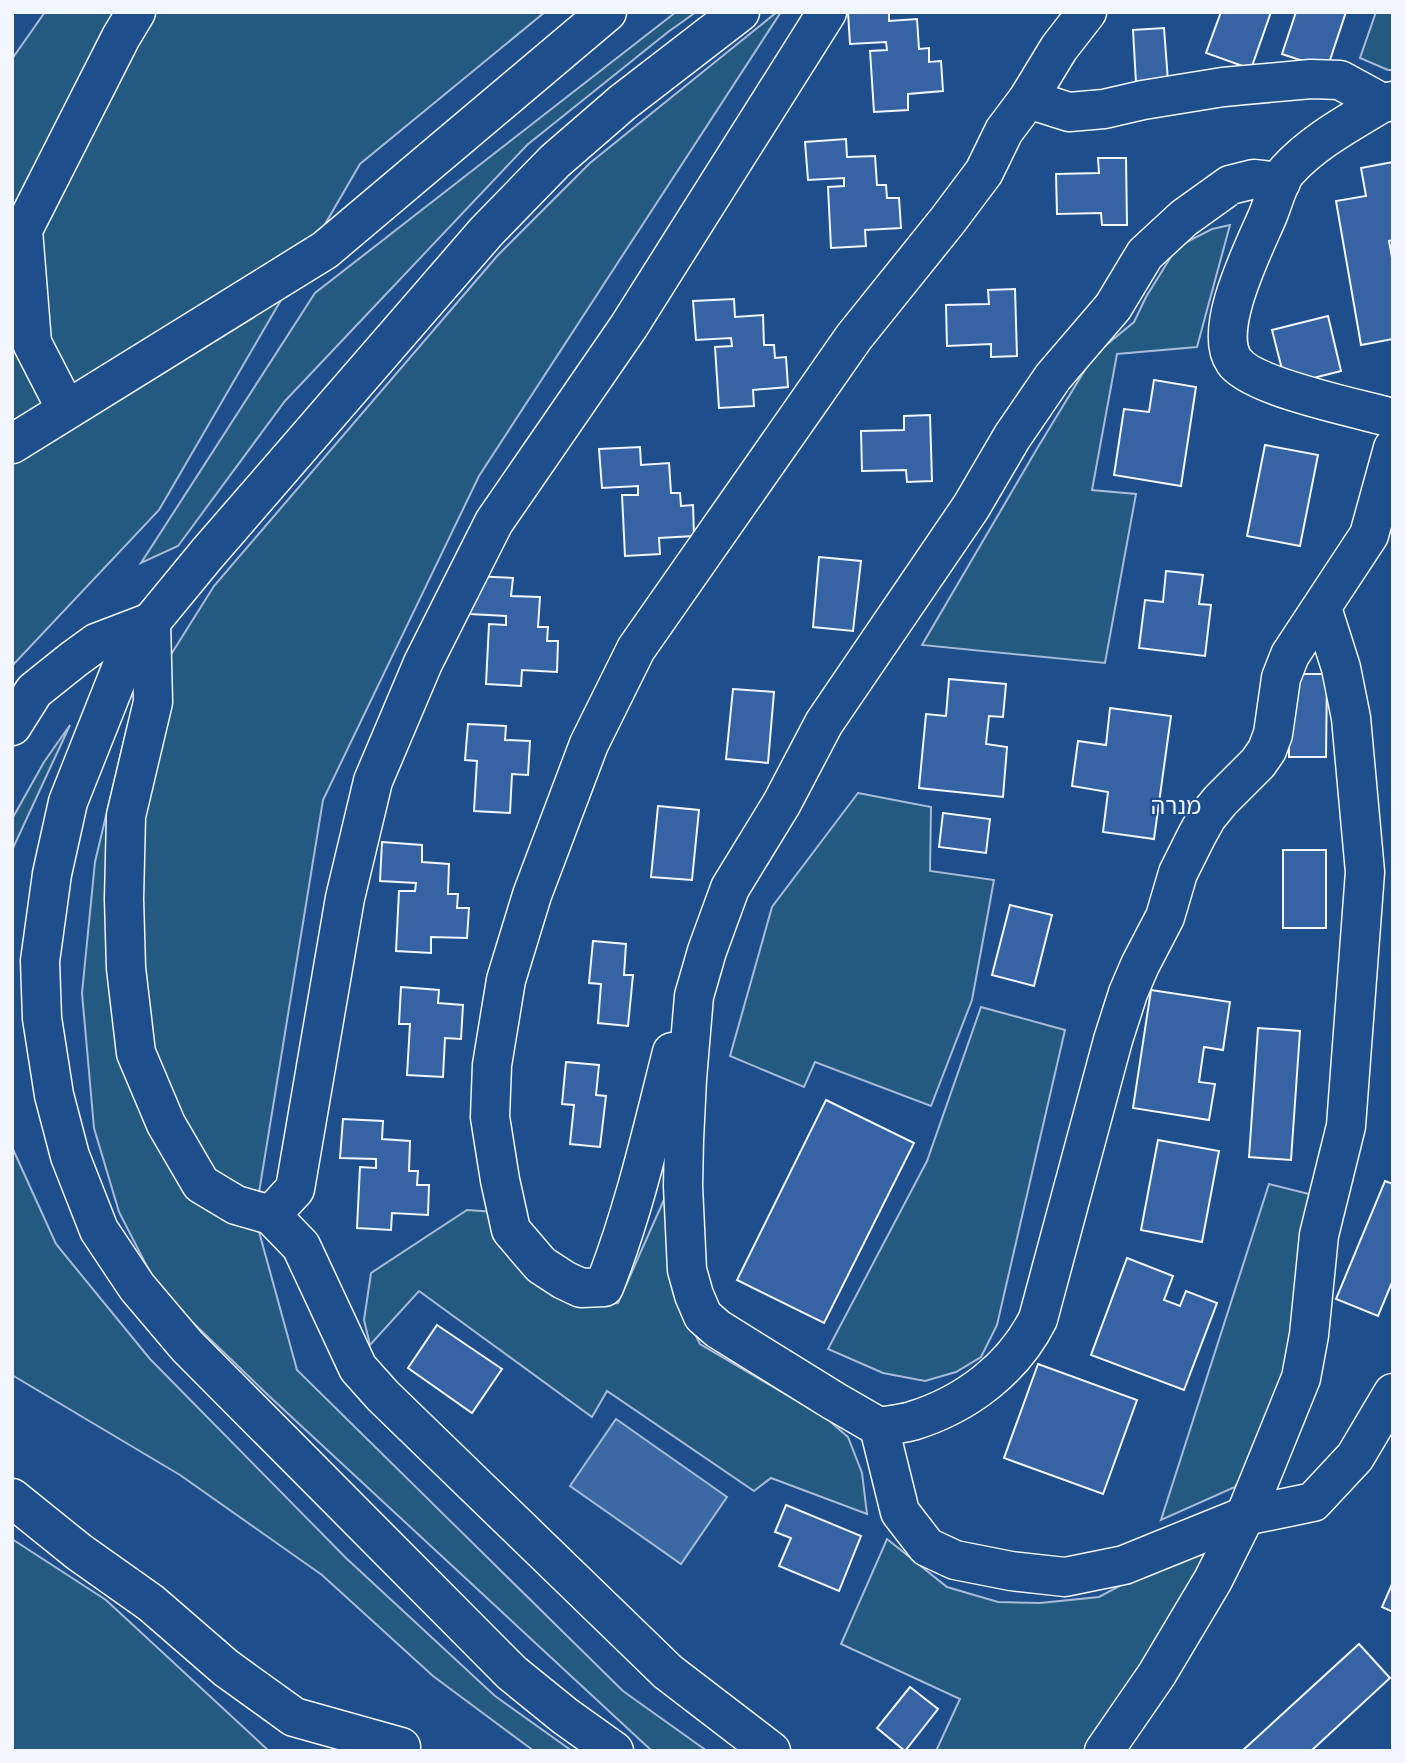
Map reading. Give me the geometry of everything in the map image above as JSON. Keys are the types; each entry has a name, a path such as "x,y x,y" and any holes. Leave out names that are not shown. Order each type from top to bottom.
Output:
{"street":[{"path":"66,409 32,343 23,230 136,12"},
{"path":"12,444 325,250 607,12"},
{"path":"614,1751 512,1673 187,1346 137,1287 99,1230 70,1156 54,1095 42,1018 40,961 52,874 68,802 127,656 151,622 495,223 565,153 622,103 740,12"},
{"path":"271,1215 295,1189 345,898 373,781 423,663 494,522 629,326 827,12"},
{"path":"1087,12 1059,48 1028,99 1004,131 984,172 854,337 636,649 589,744 532,895 506,980 492,1065 490,1117 511,1230 541,1265 581,1288 604,1287 631,1208 673,1051 730,888 782,803 824,723 971,507 1012,437 1053,377 1113,307 1145,254 1184,218 1230,185 1254,179 1282,182"},
{"path":"1028,99 1069,112 1104,109 1223,87 1311,79 1340,80 1388,102"},
{"path":"1388,102 1315,145 1285,173 1239,283 1229,321 1227,345 1234,363 1278,387 1393,418"},
{"path":"694,996 687,1079 683,1186 687,1270 694,1295 704,1316 718,1329 879,1427 912,1420 945,1407 979,1388 1007,1363 1028,1338 1038,1319 1128,993 1165,917 1178,873 1196,835 1220,801 1258,763 1267,750 1273,734 1281,678 1290,655 1369,536 1393,448"},
{"path":"1104,1751 1157,1674 1213,1580 1245,1516 1301,1378 1309,1335 1319,1235 1346,1126 1365,872 1351,718 1341,668 1322,608"},
{"path":"12,726 34,691 74,659 96,643 151,622"},
{"path":"151,622 153,702 126,816 126,968 136,1053 166,1124 201,1184 236,1205 271,1215 301,1246 358,1368 383,1395 668,1672 771,1751"},
{"path":"879,1427 900,1511 927,1547 955,1560 1011,1571 1065,1577 1124,1565 1245,1516 1314,1502 1355,1457 1393,1393"},
{"path":"12,1499 79,1552 151,1603 226,1668 294,1717 404,1749"}],"shaded area":[{"path":"45,12 545,12 360,164 159,510 12,666 12,59"},
{"path":"676,12 696,12 527,145 285,401 178,546 141,563 315,293"},
{"path":"777,12 781,12 479,476 323,800 255,1217 297,1370 623,1691 707,1751 652,1751 269,1396 159,1290 119,1212 94,1128 82,993 95,862 128,723 214,586 498,255 590,163"},
{"path":"1376,12 1393,12 1393,70 1360,58"},
{"path":"1230,225 1197,347 1117,354 1092,490 1136,494 1105,663 922,645 1094,355 1134,322 1177,247 1212,229"},
{"path":"70,725 12,851 12,819 44,762"},
{"path":"858,793 931,807 930,871 994,880 972,1000 931,1106 815,1062 804,1087 730,1056 772,907"},
{"path":"981,1007 1065,1030 997,1325 981,1357 956,1372 925,1381 883,1373 828,1349 927,1161"},
{"path":"12,1147 56,1244 150,1359 346,1558 495,1696 572,1751 534,1751 433,1676 322,1575 180,1475 12,1375"},
{"path":"675,1175 679,1302 700,1344 826,1418 848,1437 862,1473 867,1514 771,1478 754,1491 607,1391 592,1417 419,1291 370,1345 364,1320 371,1273 467,1210 496,1212 597,1305 618,1303"},
{"path":"1269,1184 1309,1194 1301,1307 1277,1408 1256,1453 1235,1487 1161,1520"},
{"path":"616,1419 727,1497 681,1564 570,1486"},
{"path":"12,1539 106,1600 269,1751 12,1751"},
{"path":"887,1539 947,1587 998,1602 1040,1603 1099,1597 1188,1549 1207,1552 1179,1619 1084,1751 936,1751 960,1699 841,1644"}],"building":[{"path":"848,12 889,12 889,21 917,19 919,49 929,48 929,62 941,61 943,91 908,94 908,110 874,112 870,51 887,50 886,42 850,44"},
{"path":"1221,12 1271,12 1251,69 1206,53"},
{"path":"1296,12 1346,12 1327,69 1282,54"},
{"path":"1164,28 1168,81 1136,83 1133,30"},
{"path":"846,139 847,157 875,156 877,185 886,185 887,198 899,198 901,228 865,230 866,246 831,248 828,187 844,186 844,178 808,180 805,142"},
{"path":"1098,158 1126,158 1127,225 1102,225 1101,213 1057,214 1056,174 1099,173"},
{"path":"1393,162 1393,240 1389,241 1393,263 1393,339 1361,345 1336,201 1366,196 1361,168"},
{"path":"1015,289 1017,356 991,357 991,344 947,346 946,305 989,304 988,290"},
{"path":"734,299 735,317 763,315 764,345 774,345 775,358 786,357 788,387 753,390 754,406 719,408 715,347 732,346 731,338 696,340 693,301"},
{"path":"1328,316 1341,371 1286,385 1272,330"},
{"path":"1154,380 1196,387 1181,486 1114,475 1124,409 1149,412"},
{"path":"930,415 932,481 907,482 906,470 862,471 861,431 904,430 904,416"},
{"path":"1265,445 1318,455 1300,546 1247,536"},
{"path":"640,447 641,465 669,463 671,493 680,493 681,506 693,505 694,536 659,538 660,554 625,556 622,495 638,495 638,486 602,488 599,449"},
{"path":"819,557 861,561 853,631 813,627"},
{"path":"1166,571 1203,575 1199,604 1211,605 1205,656 1139,648 1145,600 1163,602"},
{"path":"472,576 513,578 511,596 540,597 538,627 548,627 547,641 558,641 557,672 522,670 521,686 486,684 489,624 506,625 506,616 470,614"},
{"path":"1289,674 1327,674 1326,757 1289,757"},
{"path":"949,679 1006,684 1003,717 989,716 986,744 1007,747 1003,797 919,788 926,714 946,716"},
{"path":"733,689 774,692 768,763 726,759"},
{"path":"1110,708 1171,716 1154,839 1103,832 1108,792 1072,786 1078,741 1106,745"},
{"path":"468,724 506,726 505,740 530,741 528,775 512,774 510,813 474,811 477,761 465,760"},
{"path":"658,806 699,810 692,880 651,877"},
{"path":"943,813 990,819 986,853 939,847"},
{"path":"382,842 422,845 422,862 449,864 448,894 458,894 457,908 469,908 467,938 431,937 431,953 396,951 399,891 415,891 416,883 380,881"},
{"path":"1283,850 1326,850 1326,928 1283,928"},
{"path":"1010,905 1052,915 1034,986 992,975"},
{"path":"593,941 626,944 624,975 633,975 628,1026 598,1023 601,984 589,983"},
{"path":"401,987 439,990 438,1003 463,1005 461,1039 445,1038 443,1077 407,1075 410,1024 399,1024"},
{"path":"1151,990 1230,1002 1223,1050 1204,1047 1199,1082 1215,1084 1209,1120 1133,1108"},
{"path":"1258,1028 1300,1031 1291,1160 1249,1157"},
{"path":"566,1062 599,1065 596,1095 606,1096 600,1147 570,1144 574,1105 562,1104"},
{"path":"826,1100 914,1143 824,1323 737,1280"},
{"path":"343,1119 383,1121 382,1139 410,1141 409,1171 418,1171 417,1185 429,1185 428,1215 392,1213 391,1230 357,1228 360,1167 376,1168 376,1159 340,1158"},
{"path":"1158,1140 1219,1151 1202,1242 1141,1230"},
{"path":"1385,1181 1393,1184 1393,1280 1378,1316 1336,1299"},
{"path":"1127,1258 1173,1276 1164,1300 1180,1306 1186,1291 1217,1303 1184,1390 1091,1355"},
{"path":"437,1325 502,1369 472,1413 408,1368"},
{"path":"1038,1364 1137,1400 1103,1494 1004,1458"},
{"path":"786,1505 861,1536 839,1591 779,1566 791,1538 775,1532"},
{"path":"1393,1582 1393,1612 1382,1607"},
{"path":"1359,1644 1390,1678 1311,1751 1242,1751"},
{"path":"910,1687 938,1709 905,1751 877,1728"}],"district":[{"name":"מנרה","path":"1176,805"}]}
